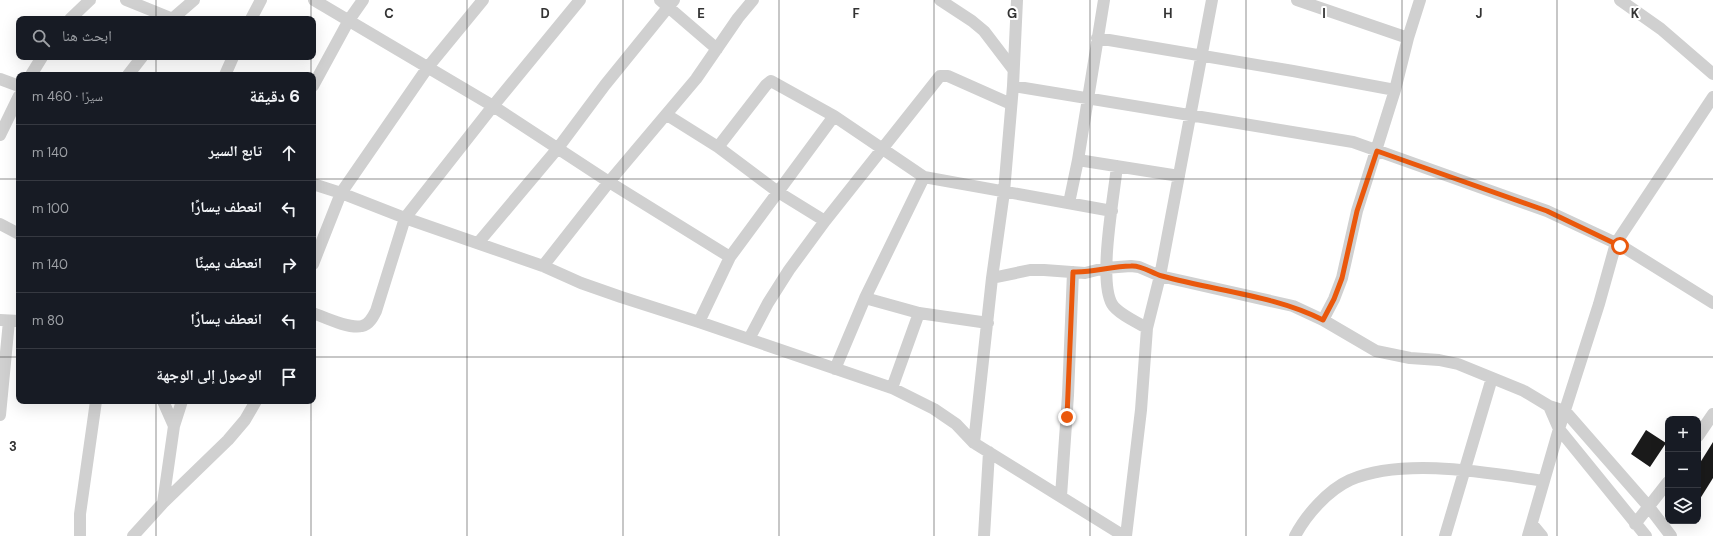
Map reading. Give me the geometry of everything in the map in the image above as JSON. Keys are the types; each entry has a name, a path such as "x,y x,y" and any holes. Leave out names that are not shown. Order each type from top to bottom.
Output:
{"street":[{"path":"73,16 90,0"},
{"path":"126,0 166,16"},
{"path":"176,16 194,0"},
{"path":"253,16 261,0"},
{"path":"314,0 493,106 609,182 730,257"},
{"path":"316,80 349,20 363,0"},
{"path":"316,256 341,193 428,67 483,0"},
{"path":"316,314 353,326 362,326 372,320 405,218 493,106 580,0"},
{"path":"543,266 609,182 696,79 738,18 753,0"},
{"path":"940,0 972,21 984,31 1013,69"},
{"path":"974,444 992,278 1004,192 1013,86 1017,0"},
{"path":"1069,203 1078,160 1104,0"},
{"path":"316,185 543,266 581,283 614,295 699,322 892,388 934,409 956,424 974,444 1125,536 1139,425 1147,328 1160,276 1212,0"},
{"path":"1298,0 1408,38"},
{"path":"1323,320 1334,299 1342,278 1357,211 1377,151 1420,0"},
{"path":"1620,0 1661,29 1713,74"},
{"path":"478,243 558,148 667,2 717,49"},
{"path":"1098,38 1395,90"},
{"path":"33,72 40,60"},
{"path":"130,72 140,60"},
{"path":"226,72 232,60"},
{"path":"749,339 777,290 825,221 883,149 933,82 940,76 948,76 1011,104"},
{"path":"0,79 16,85"},
{"path":"718,148 766,85 771,81 834,116 924,177 1112,211"},
{"path":"1013,86 1353,142 1547,211 1616,243 1713,303"},
{"path":"1528,536 1559,429 1599,304 1616,243 1713,97"},
{"path":"0,135 16,102"},
{"path":"667,115 718,148 778,192 825,221"},
{"path":"699,322 730,257 834,116"},
{"path":"1078,160 1179,176"},
{"path":"1117,166 1105,268 1110,299 1112,305 1147,328"},
{"path":"836,369 865,298 924,177"},
{"path":"0,224 16,232"},
{"path":"992,278 1030,270 1085,272 1105,268 1131,266 1139,267 1160,276 1292,306 1323,320 1376,351 1458,364 1524,391 1549,406 1565,411 1649,507 1671,536"},
{"path":"1061,496 1068,395 1073,272"},
{"path":"865,298 919,313 988,323"},
{"path":"892,388 919,313"},
{"path":"0,415 9,321"},
{"path":"1445,536 1492,378"},
{"path":"80,536 80,514 96,404"},
{"path":"165,404 174,426"},
{"path":"163,503 174,426 181,404"},
{"path":"133,536 163,503 228,440 245,420 254,404"},
{"path":"1549,406 1559,429 1646,536"},
{"path":"1701,432 1713,414"},
{"path":"984,536 989,452"},
{"path":"1295,536 1314,509 1332,491 1350,480 1378,472 1406,469 1465,470 1544,481"},
{"path":"1635,524 1665,486"},
{"path":"1532,524 1542,536"}],"building":[{"path":"1646,430 1665,442 1650,467 1631,454"},
{"path":"1713,442 1713,478 1701,497 1701,488 1701,461"}],"route":[{"path":"1067,417 1073,272 1085,272 1105,268 1131,266 1139,267 1160,276 1292,306 1323,320 1334,299 1342,278 1346,254 1357,211 1377,151 1460,179 1547,211 1620,246"}]}
